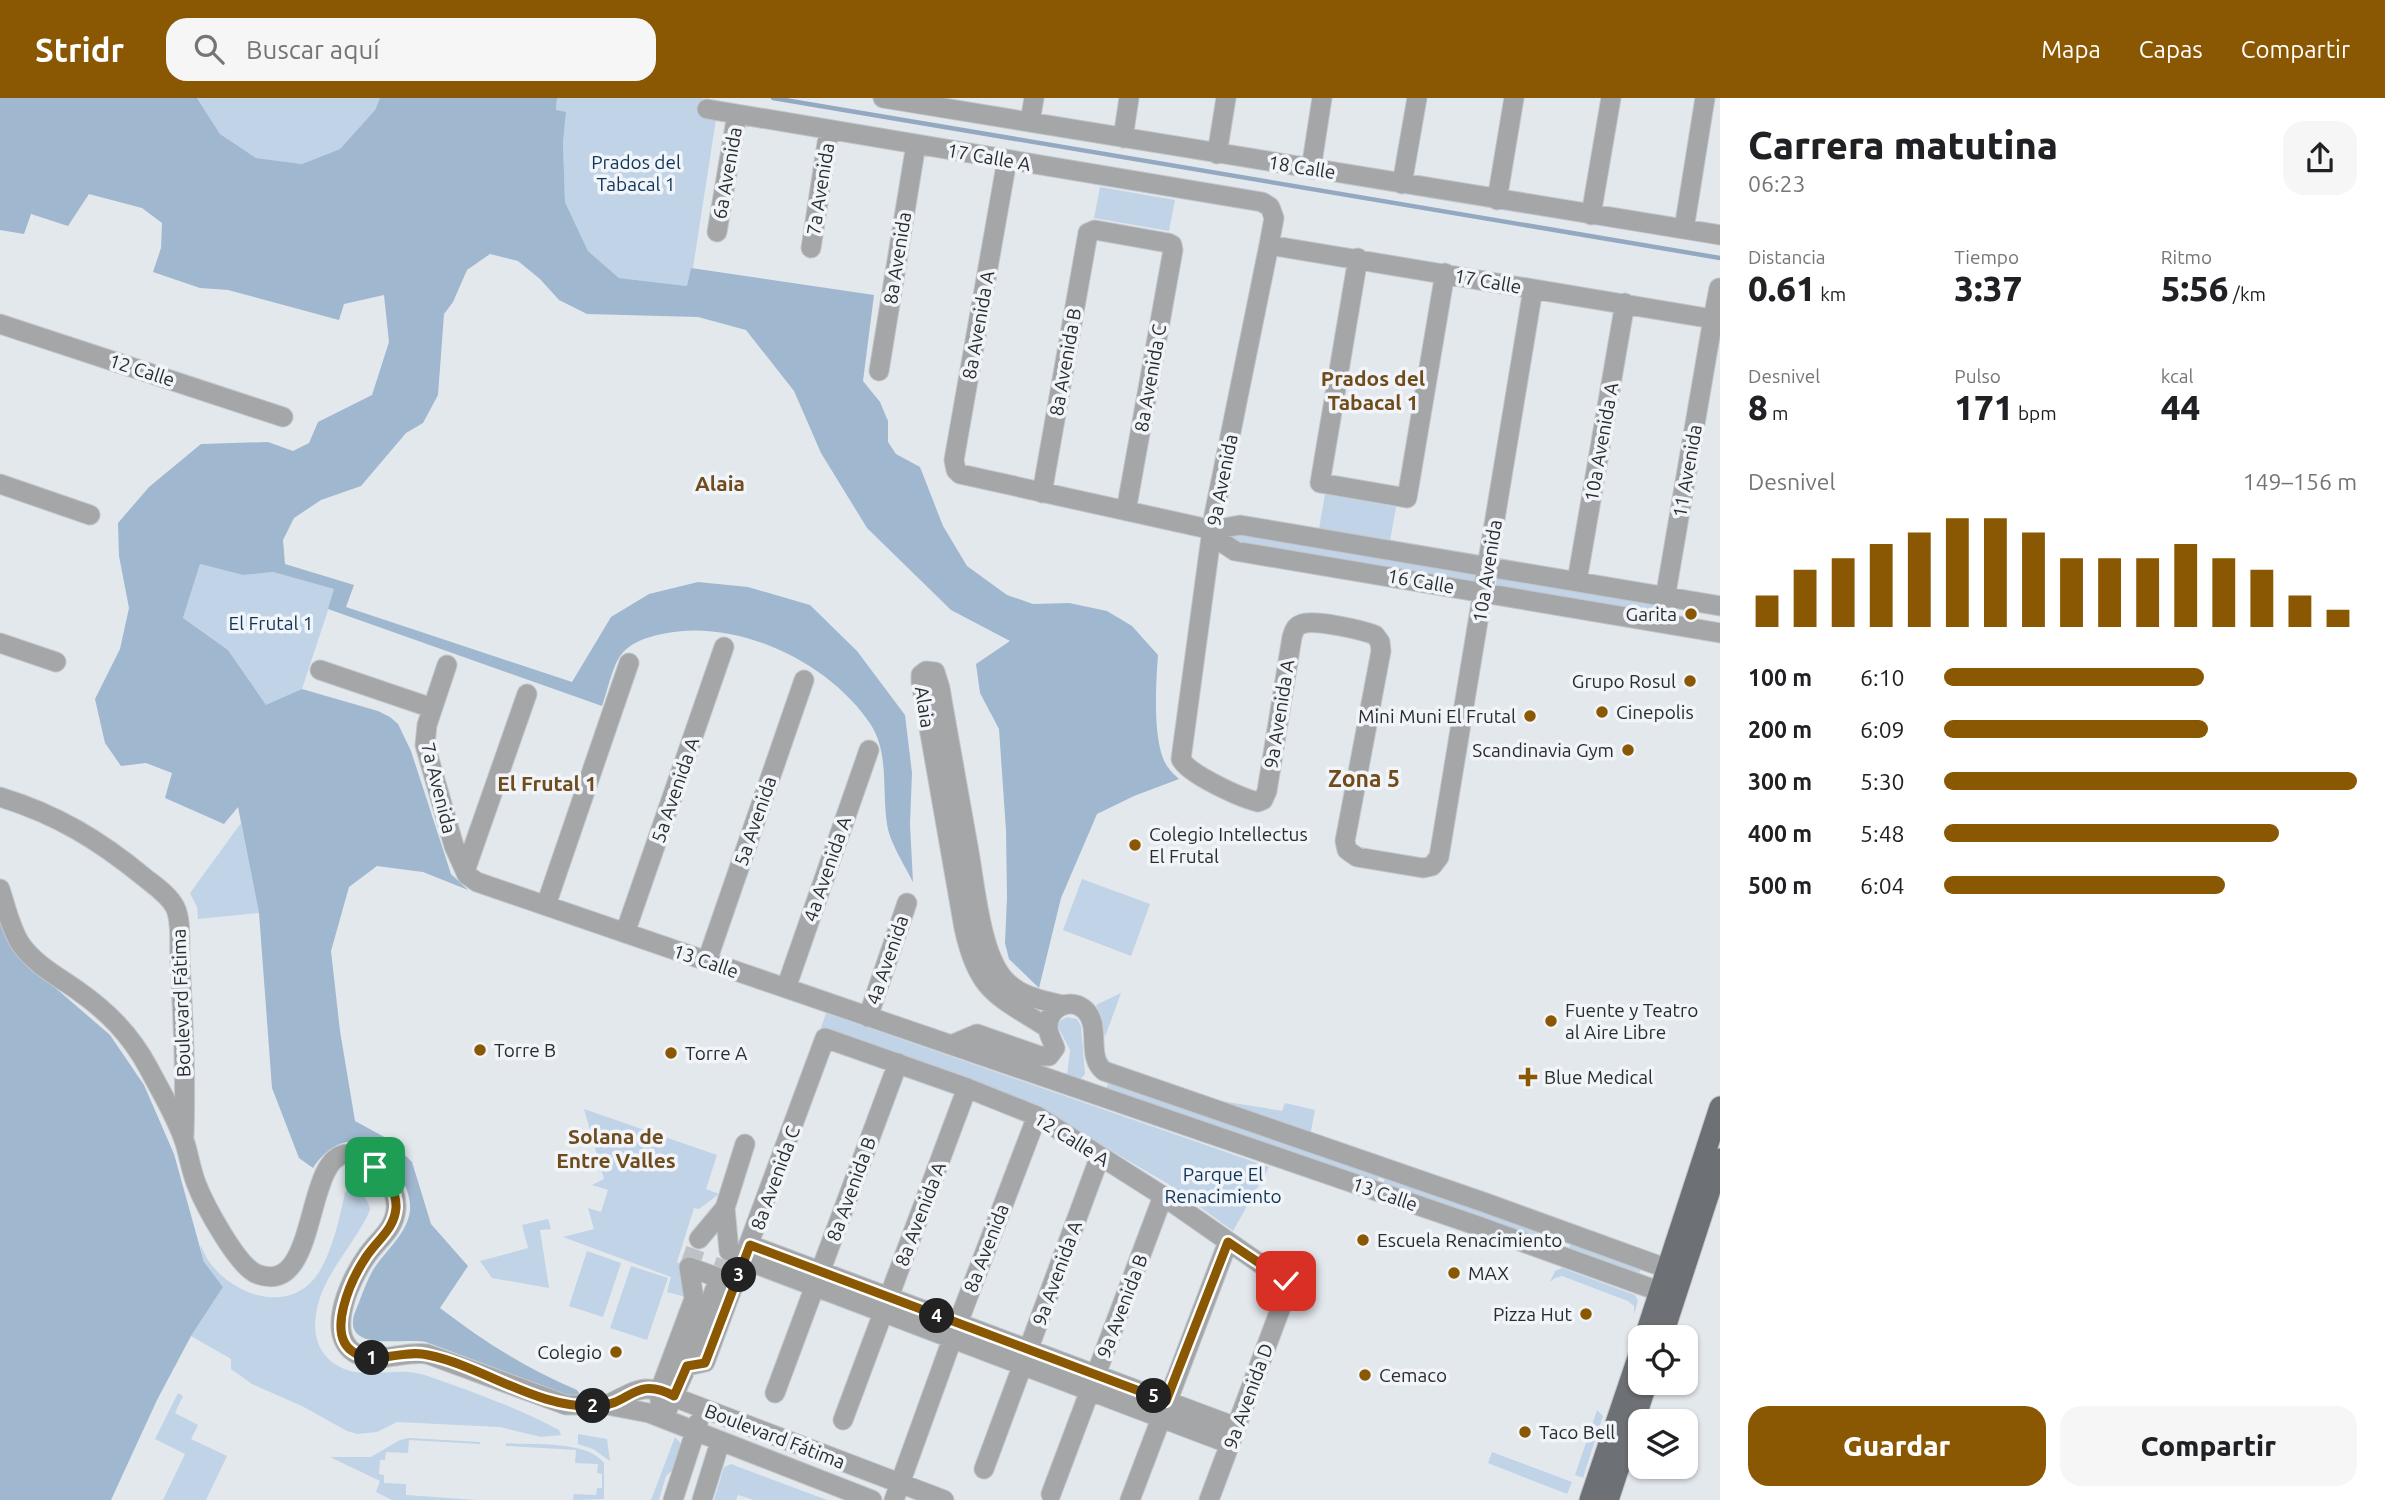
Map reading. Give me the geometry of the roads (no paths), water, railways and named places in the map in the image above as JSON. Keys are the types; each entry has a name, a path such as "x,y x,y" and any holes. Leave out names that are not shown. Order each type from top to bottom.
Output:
{"main road":[{"path":"1675,1272 1718,1118"},
{"path":"1651,1325 1667,1295 1720,1159"},
{"path":"1663,1325 1667,1295"},
{"path":"1608,1500 1633,1395"},
{"path":"1590,1500 1637,1395"}],"street":[{"name":"18 Calle","path":"883,98 937,102 1030,122 1217,154 1720,235"},
{"path":"1030,122 1034,98"},
{"path":"1123,138 1129,98"},
{"path":"1217,154 1226,98"},
{"path":"1311,169 1322,98"},
{"path":"1402,184 1417,98"},
{"path":"1497,200 1514,98"},
{"path":"1591,215 1611,98"},
{"path":"1684,229 1705,98"},
{"name":"17 Calle A","path":"707,109 1262,202 1270,207"},
{"name":"6a Avenida","path":"717,232 737,114"},
{"name":"7a Avenida","path":"811,248 829,130"},
{"name":"8a Avenida","path":"879,371 916,144"},
{"name":"8a Avenida A","path":"974,477 958,472 954,460 1007,160"},
{"name":"9a Avenida","path":"1258,802 1192,771 1183,764 1181,755 1213,530 1274,218 1270,207"},
{"name":"8a Avenida B","path":"1041,493 1087,236 1090,231 1096,230 1172,245"},
{"name":"8a Avenida C","path":"1126,511 1172,245"},
{"name":"17 Calle","path":"1269,245 1710,319"},
{"path":"1358,258 1320,483 1407,499 1445,273"},
{"name":"11 Avenida","path":"1661,622 1710,319 1719,288"},
{"name":"10a Avenida","path":"1345,841 1347,850 1357,857 1423,868 1435,863 1440,852 1533,289"},
{"name":"10a Avenida A","path":"1577,582 1625,303"},
{"name":"12 Calle","path":"0,324 284,417"},
{"name":"16 Calle","path":"974,477 1213,530 1240,525 1720,606"},
{"path":"0,484 90,515"},
{"name":"16 Calle","path":"1213,530 1223,543 1235,551 1720,632"},
{"name":"9a Avenida A","path":"1258,802 1265,798 1267,791 1292,637 1299,625 1314,623 1369,633 1378,639 1381,651 1345,841"},
{"path":"0,643 56,662"},
{"name":"5a Avenida A","path":"625,933 724,647"},
{"path":"545,905 629,663"},
{"name":"7a Avenida","path":"447,665 432,708 426,734 426,752 454,846 465,871"},
{"path":"320,670 432,708"},
{"name":"Alaia","path":"1041,1024 998,997 977,973 971,957 921,682 921,676 926,671 934,672 940,688 990,956 1003,978 1016,989 1032,997 1062,1005"},
{"name":"5a Avenida","path":"707,961 804,680"},
{"path":"465,871 527,694"},
{"name":"4a Avenida A","path":"786,988 869,750"},
{"name":"Boulevard Fátima","path":"0,797 46,812 72,826 138,872 172,902 178,920 184,1141"},
{"name":"13 Calle","path":"465,871 478,882 1374,1191 1667,1295"},
{"name":"Boulevard Fátima","path":"0,889 15,934 29,954 110,1015 130,1038 184,1141 191,1170 208,1208 244,1264 258,1275 284,1272 296,1259 326,1171 335,1158 347,1154 364,1158 390,1184 395,1197 394,1217 387,1234 370,1251 359,1268 342,1311 342,1336 351,1351 368,1358 427,1354 566,1405 607,1405 632,1409 662,1418 872,1500"},
{"name":"4a Avenida","path":"868,1017 907,904"},
{"path":"1064,1084 1057,1073 1058,1059 1055,1048 1041,1024 1062,1005 1075,1005 1087,1013 1097,1063 1102,1069 1093,1094"},
{"path":"951,1045 978,1034 1040,1056 1053,1054 1055,1048"},
{"name":"8a Avenida C","path":"667,1393 679,1363 705,1363 741,1252 825,1038"},
{"name":"12 Calle A","path":"825,1038 967,1088 1037,1116 1163,1196 1286,1281 1287,1291"},
{"path":"143,1059 159,1077 168,1082 180,1078 184,1064"},
{"name":"8a Avenida B","path":"775,1393 898,1063"},
{"name":"13 Calle","path":"1102,1069 1675,1272"},
{"name":"8a Avenida A","path":"844,1420 967,1088"},
{"name":"8a Avenida","path":"897,1492 1037,1116"},
{"path":"699,1239 725,1208 745,1144"},
{"name":"9a Avenida A","path":"984,1469 1100,1156"},
{"path":"1374,1191 1382,1167"},
{"name":"9a Avenida B","path":"1051,1494 1163,1196"},
{"path":"725,1208 741,1252 1233,1435"},
{"path":"1559,1256 1567,1233"},
{"path":"1130,1500 1228,1242"},
{"path":"679,1363 702,1302 719,1278 689,1267 702,1302"},
{"name":"9a Avenida D","path":"1209,1500 1287,1291"},
{"name":"Boulevard Fátima","path":"607,1405 640,1389 667,1393 897,1492 944,1500"},
{"path":"662,1418 667,1393"},
{"path":"673,1500 702,1408"},
{"path":"702,1500 720,1442"},
{"path":"682,1471 708,1478"}],"waterway":[{"path":"773,98 1720,258"}],"tunnel":[{"path":"689,1267 699,1239"},
{"path":"719,1278 729,1251"}],"place":[{"name":"Garita","path":"1691,614"},
{"name":"Grupo Rosul","path":"1690,681"},
{"name":"Cinepolis","path":"1602,712"},
{"name":"Mini Muni El Frutal","path":"1530,716"},
{"name":"Scandinavia Gym","path":"1628,750"},
{"name":"Colegio Intellectus El Frutal","path":"1135,845"},
{"name":"Fuente y Teatro al Aire Libre","path":"1551,1021"},
{"name":"Torre B","path":"480,1050"},
{"name":"Torre A","path":"671,1053"},
{"name":"Blue Medical","path":"1528,1077"},
{"name":"Escuela Renacimiento","path":"1363,1240"},
{"name":"MAX","path":"1454,1273"},
{"name":"Pizza Hut","path":"1586,1314"},
{"name":"Colegio","path":"616,1352"},
{"name":"Cemaco","path":"1365,1375"},
{"name":"Taco Bell","path":"1525,1432"}],"district":[{"name":"Prados del Tabacal 1","path":"1373,390"},
{"name":"Alaia","path":"720,483"},
{"name":"Zona 5","path":"1364,778"},
{"name":"El Frutal 1","path":"547,783"},
{"name":"Solana de Entre Valles","path":"616,1148"}],"park label":[{"name":"Parque El Renacimiento","path":"1223,1185"}]}
